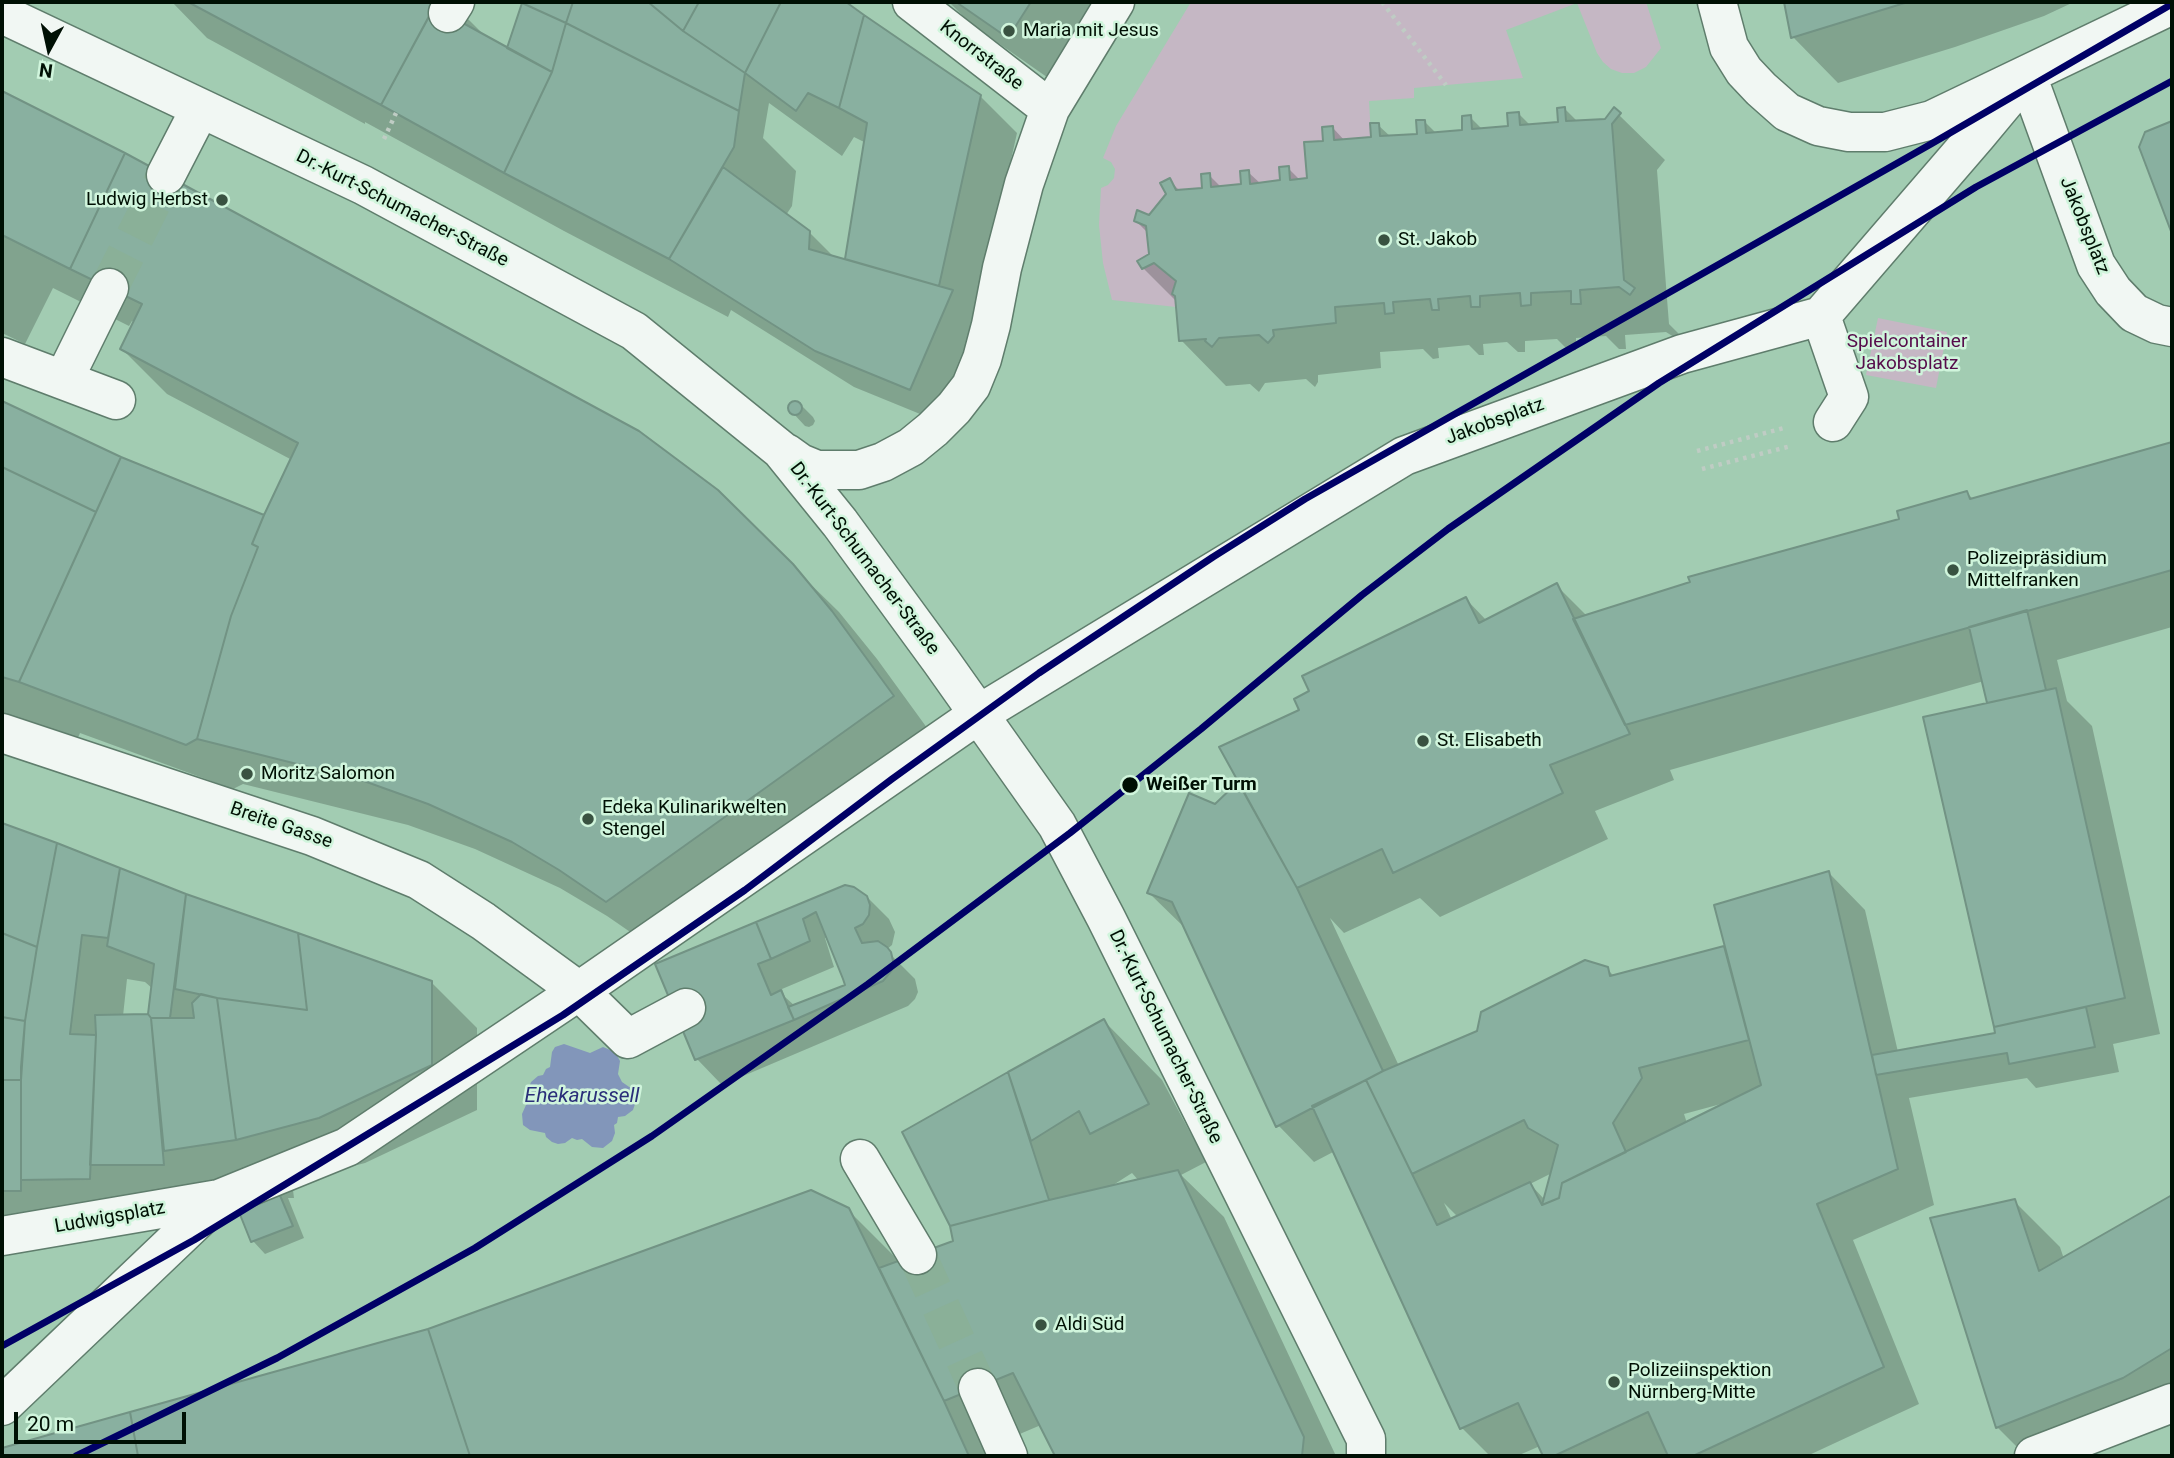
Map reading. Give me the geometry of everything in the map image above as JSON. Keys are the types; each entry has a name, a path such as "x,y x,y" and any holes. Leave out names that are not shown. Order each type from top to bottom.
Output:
{"street":[{"name":"Knorrstraße","path":"912,2 1051,109"},
{"path":"781,450 800,463 817,470 859,470 883,462 911,447 933,429 971,386 982,359 1024,184 1051,109 1115,2"},
{"path":"1717,2 1729,47 1744,71 1760,89 1787,111 1818,126 1849,132 1885,132 1932,120 2172,5"},
{"name":"Dr.-Kurt-Schumacher-Straße","path":"2,14 363,185 634,331 781,450 840,523 1057,825 1366,1439 1366,1456"},
{"path":"1833,422 1849,397 1821,316 2027,75"},
{"name":"Jakobsplatz","path":"2027,75 2096,265 2113,292 2134,313 2157,324 2172,327"},
{"path":"166,175 200,108"},
{"path":"64,379 109,288"},
{"name":"Jakobsplatz","path":"979,714 1404,456 1682,354 1821,316"},
{"path":"2,357 116,400"},
{"name":"Ludwigsplatz","path":"2,1236 219,1199 347,1147 579,991 979,714"},
{"name":"Breite Gasse","path":"2,733 312,836 419,880 579,991"},
{"path":"579,991 628,1039 686,1008"},
{"path":"860,1159 917,1255"},
{"name":"Ludwigsplatz","path":"2,1406 219,1199"},
{"path":"978,1388 1008,1456"},
{"path":"2034,1456 2172,1403"}],"path":[{"path":"1381,2 1446,85"},
{"path":"1696,451 1794,425"},
{"path":"1702,469 1799,443"}],"green space":[{"path":"1191,2 1646,2 1661,48 1646,67 1634,73 1611,69 1597,53 1577,3 1506,30 1523,78 1414,88 1414,98 1369,101 1371,137 1334,140 1333,126 1322,127 1323,141 1305,143 1307,178 1290,180 1288,166 1279,167 1280,180 1250,184 1249,171 1241,184 1211,187 1210,173 1201,174 1202,188 1176,190 1170,178 1160,182 1166,194 1149,215 1137,211 1134,221 1146,226 1149,254 1138,261 1154,263 1176,281 1172,294 1175,296 1176,307 1112,300 1103,263 1099,225 1101,188 1114,178 1115,169 1111,162 1103,158 1116,126"},
{"name":"Spielcontainer Jakobsplatz","path":"1878,318 1947,332 1936,388 1866,375"}],"water":[{"name":"Ehekarussell","path":"564,1044 590,1053 603,1047 615,1052 620,1061 618,1074 622,1082 635,1091 633,1110 618,1117 612,1141 603,1148 592,1147 582,1139 572,1138 558,1144 546,1137 545,1133 530,1130 523,1125 522,1114 530,1102 528,1090 531,1082 550,1067 555,1047"}],"building":[{"path":"188,2 437,2 381,105"},
{"path":"523,2 573,2 566,23"},
{"path":"573,2 648,2 683,31 745,73 739,111 566,23"},
{"path":"648,2 699,2 683,31"},
{"path":"699,2 781,2 745,73 683,31"},
{"path":"781,2 846,2 864,15 839,108 808,93 796,111 745,73"},
{"path":"956,2 1031,2 1008,38"},
{"path":"1784,2 1908,2 1791,38"},
{"path":"522,3 566,23 552,72 507,48"},
{"path":"434,7 552,72 504,173 381,105"},
{"path":"864,15 981,95 939,286 845,259 867,123 839,108"},
{"path":"566,23 739,111 734,147 669,259 504,173 552,72"},
{"path":"2,91 125,153 70,269 2,235"},
{"name":"St. Jakob","path":"1565,107 1566,121 1605,119 1614,107 1621,113 1612,124 1624,280 1635,288 1630,295 1619,287 1580,290 1581,304 1571,304 1571,291 1531,293 1531,305 1521,306 1520,293 1480,296 1480,307 1471,307 1470,296 1438,299 1439,310 1432,310 1430,299 1393,302 1394,313 1385,314 1384,303 1335,307 1336,323 1273,330 1274,336 1268,343 1259,335 1219,338 1212,347 1206,339 1179,341 1175,296 1172,294 1176,281 1154,263 1142,269 1137,261 1149,254 1146,226 1134,221 1137,210 1149,215 1166,194 1160,183 1170,178 1176,190 1202,188 1201,174 1210,173 1211,187 1241,184 1240,171 1249,170 1250,184 1280,180 1279,167 1289,166 1290,180 1307,178 1304,142 1323,141 1322,127 1333,126 1334,140 1371,137 1370,123 1379,123 1380,136 1417,134 1416,120 1425,120 1426,133 1462,130 1462,116 1471,115 1472,129 1508,126 1507,113 1519,112 1520,125 1558,122 1557,108"},
{"path":"2172,121 2172,234 2139,147 2145,132"},
{"path":"125,153 639,431 718,490 793,564 832,611 894,696 606,902 512,842 428,804 361,780 197,739 231,616 258,547 252,544 298,443 120,349 142,304 70,269"},
{"path":"723,167 810,231 809,249 953,290 910,390 815,351 669,259"},
{"path":"2,401 121,457 96,512 2,467"},
{"path":"792,401 798,401 802,408 798,415 792,415 788,411 788,405"},
{"path":"2172,442 2172,570 1625,725 1573,619 1690,582 1688,577 1899,519 1897,511 1967,491 1970,499"},
{"path":"121,457 264,515 252,544 258,547 231,616 197,739 186,745 19,682"},
{"path":"2,467 96,512 19,682 2,677"},
{"name":"St. Elisabeth","path":"1557,583 1630,734 1550,765 1563,793 1393,873 1382,849 1297,888 1219,747 1299,710 1294,699 1309,691 1302,676 1466,597 1479,623"},
{"path":"2027,610 2046,690 1987,703 1969,627"},
{"path":"2056,688 2125,998 1994,1027 1923,717"},
{"path":"1238,782 1297,888 1383,1071 1276,1127 1172,902 1147,893 1189,793 1215,804"},
{"path":"2,823 57,843 37,947 2,933"},
{"path":"57,843 120,868 108,938 82,935 70,1034 96,1035 90,1179 21,1180 21,1067 25,1021"},
{"path":"120,868 186,894 170,1018 151,1018 148,1014 154,964 107,946"},
{"path":"1829,871 1898,1169 1817,1204 1884,1367 1693,1456 1668,1456 1648,1412 1554,1456 1543,1456 1518,1403 1460,1429 1312,1106 1366,1080 1437,1225 1530,1182 1542,1205 1559,1198 1562,1183 1761,1085 1714,905"},
{"path":"845,885 854,887 867,896 869,915 863,924 855,928 862,943 878,941 887,947 893,961 892,970 883,981 794,1020 788,1007 845,985 843,979 816,912 803,919 810,941 771,959 756,922"},
{"path":"186,894 298,933 307,1010 217,998 175,989"},
{"path":"756,922 771,959 758,964 771,995 781,990 794,1020 695,1060 655,964"},
{"path":"2,933 37,947 25,1021 2,1017"},
{"path":"298,933 432,981 432,1065 319,1118 236,1140 217,998 307,1010"},
{"path":"1724,946 1749,1040 1639,1068 1642,1078 1613,1123 1626,1152 1562,1183 1559,1198 1542,1205 1558,1145 1528,1128 1524,1120 1412,1174 1366,1080 1477,1031 1481,1012 1585,960 1608,967 1610,976"},
{"path":"201,994 217,998 236,1140 164,1151 151,1018 194,1018 192,1003"},
{"path":"2086,1007 2095,1047 2009,1064 2007,1053 1876,1075 1872,1055 1995,1033 1994,1027"},
{"path":"148,1014 151,1018 164,1165 90,1165 95,1015"},
{"path":"2,1017 25,1021 21,1080 2,1080"},
{"path":"1104,1019 1149,1104 1090,1134 1079,1111 1031,1141 1008,1072"},
{"path":"1008,1072 1049,1200 950,1226 902,1132"},
{"path":"2,1080 21,1080 21,1191 2,1191"},
{"path":"1178,1170 1304,1437 1302,1456 1055,1456 1013,1373 944,1401 879,1268 953,1241 950,1226"},
{"path":"276,1186 293,1226 251,1242 235,1202"},
{"path":"811,1190 849,1208 969,1456 470,1456 428,1329"},
{"path":"2172,1195 2172,1348 2123,1378 1996,1428 1930,1218 2015,1199 2039,1271"},
{"path":"428,1329 470,1456 138,1456 130,1412"},
{"path":"130,1412 138,1456 2,1456 2,1448"}],"tunnel":[{"path":"109,288 166,175"},
{"path":"917,1255 978,1388"}],"transit line":[{"path":"2,1346 194,1240 563,1015 745,890 1039,673 1305,499 2172,4"},
{"path":"76,1456 277,1358 475,1248 652,1136 868,984 1070,833 1201,729 1362,595 1448,529 1659,383 1976,187 2172,81"}],"place":[{"name":"Maria mit Jesus","path":"1009,31"},
{"name":"Ludwig Herbst","path":"222,200"},
{"name":"St. Jakob","path":"1384,240"},
{"name":"Polizeipräsidium Mittelfranken","path":"1953,570"},
{"name":"St. Elisabeth","path":"1423,741"},
{"name":"Moritz Salomon","path":"247,774"},
{"name":"Weißer Turm","path":"1130,785"},
{"name":"Edeka Kulinarikwelten Stengel","path":"588,819"},
{"name":"Aldi Süd","path":"1041,1325"},
{"name":"Polizeiinspektion Nürnberg-Mitte","path":"1614,1382"}]}
